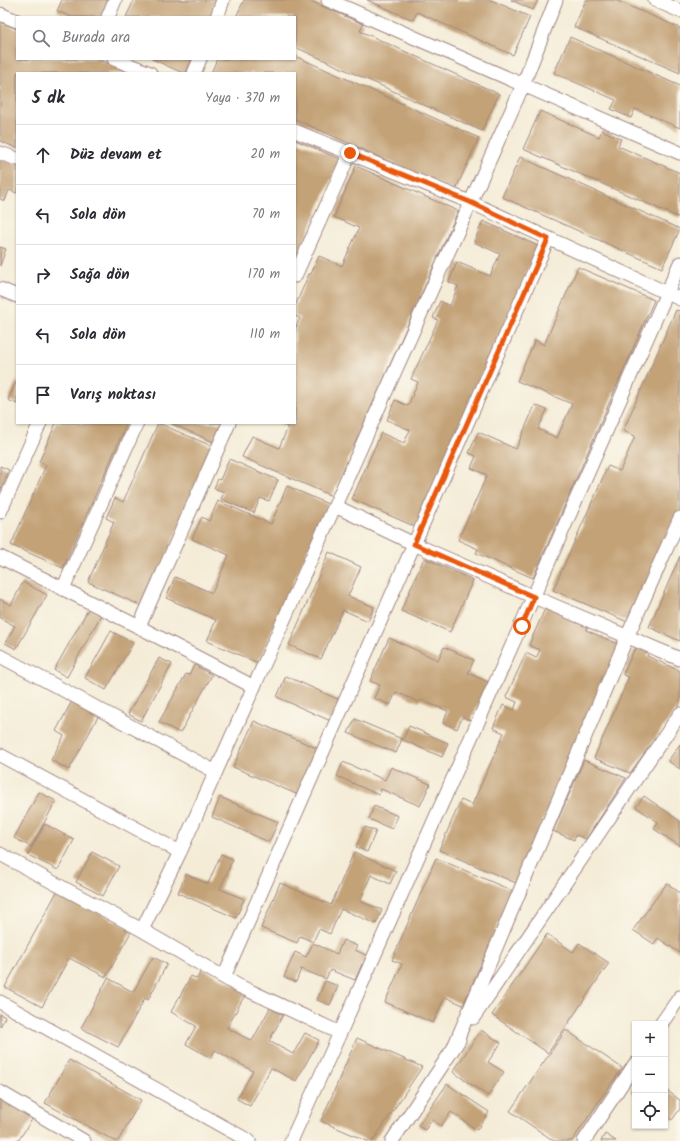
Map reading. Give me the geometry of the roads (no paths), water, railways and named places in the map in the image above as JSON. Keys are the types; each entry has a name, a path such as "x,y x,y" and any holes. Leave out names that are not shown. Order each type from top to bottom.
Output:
{"street":[{"path":"108,16 115,0"},
{"path":"216,16 223,0"},
{"path":"328,0 680,153"},
{"path":"142,930 180,852 523,85 556,0"},
{"path":"655,0 680,10"},
{"path":"0,14 16,21"},
{"path":"117,60 147,72"},
{"path":"194,72 200,60"},
{"path":"296,131 470,202 680,300"},
{"path":"0,153 16,159"},
{"path":"296,274 350,153"},
{"path":"224,977 548,239"},
{"path":"291,1141 534,597 680,263"},
{"path":"0,289 16,296"},
{"path":"0,512 40,424"},
{"path":"63,589 137,424"},
{"path":"139,626 230,424"},
{"path":"334,506 414,544 680,659"},
{"path":"454,1047 627,636 680,518"},
{"path":"0,556 139,626 254,687"},
{"path":"0,656 216,772"},
{"path":"392,1141 488,995 680,714"},
{"path":"0,755 180,852"},
{"path":"0,854 142,930 237,985 340,1033"},
{"path":"663,1021 680,997"},
{"path":"0,1002 249,1141"},
{"path":"584,1141 632,1069"},
{"path":"0,1092 84,1141"}]}
